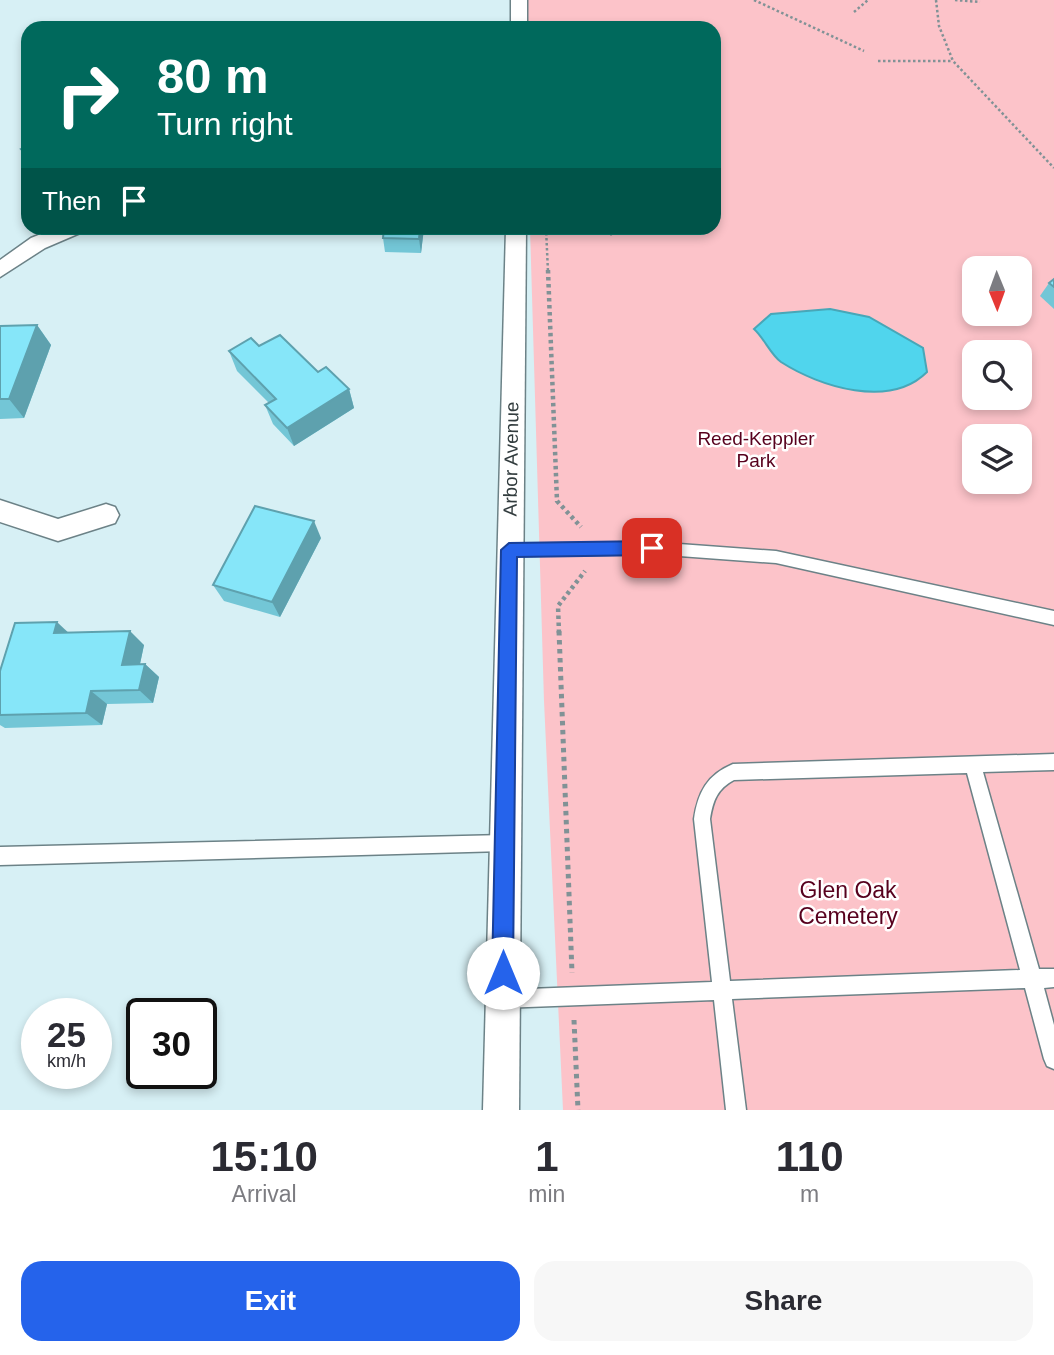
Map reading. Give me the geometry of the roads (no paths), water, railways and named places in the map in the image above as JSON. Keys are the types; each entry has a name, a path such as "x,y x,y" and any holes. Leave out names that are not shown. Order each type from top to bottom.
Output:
{"street":[{"path":"519,0 519,21"},
{"path":"0,270 38,243 57,235"},
{"name":"Arbor Avenue","path":"501,1110 516,235"},
{"path":"0,511 58,530 106,514"}],"lane":[{"path":"509,550 652,548 776,556 1054,618"},
{"path":"736,1110 702,819 705,799 712,785 733,772 1054,762"},
{"path":"973,764 1054,1059"},
{"path":"0,856 504,843"},
{"path":"502,1000 1054,978"}],"water":[{"path":"830,309 869,317 923,348 927,372 912,383 894,390 875,392 835,386 781,362 754,329 771,314"}],"park label":[{"name":"Reed-Keppler Park","path":"756,449"},
{"name":"Glen Oak Cemetery","path":"848,903"}]}
